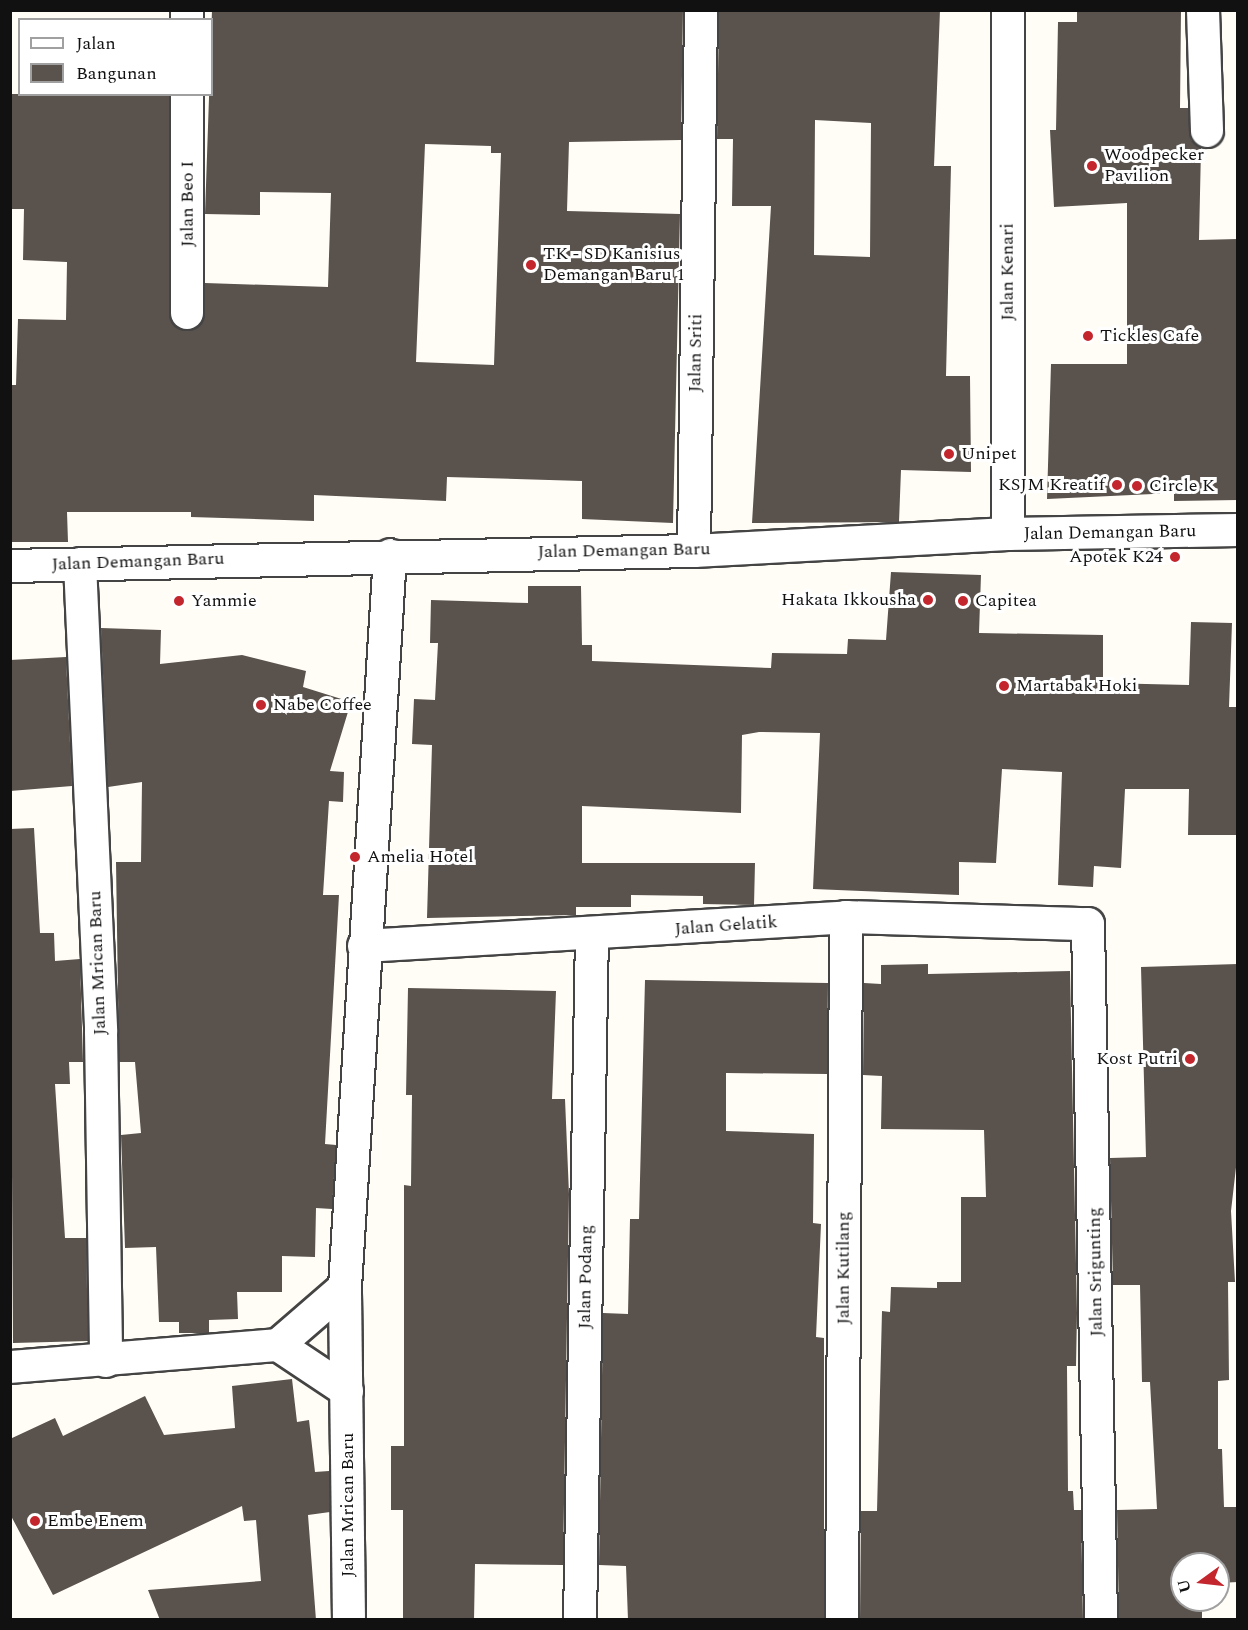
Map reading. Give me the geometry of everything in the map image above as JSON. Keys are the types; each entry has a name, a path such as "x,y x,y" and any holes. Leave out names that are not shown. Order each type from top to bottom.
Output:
{"street":[{"name":"Jalan Sriti","path":"694,551 701,10"},
{"name":"Jalan Kenari","path":"1008,10 1008,534"},
{"path":"1203,10 1207,131"},
{"name":"Jalan Beo I","path":"187,96 187,313"},
{"name":"Jalan Demangan Baru","path":"10,566 390,555 694,551 1008,534 1238,530"},
{"name":"Jalan Mrican Baru","path":"349,1620 345,1287 364,946 390,555"},
{"name":"Jalan Mrican Baru","path":"80,564 101,1032 106,1361"},
{"name":"Jalan Gelatik","path":"364,946 592,935 846,917 1088,924"},
{"name":"Jalan Kutilang","path":"842,1620 846,917"},
{"name":"Jalan Srigunting","path":"1088,924 1092,938 1101,1620"},
{"name":"Jalan Podang","path":"580,1620 592,935"},
{"path":"10,1366 106,1361 278,1345 345,1287"},
{"path":"278,1345 347,1391"}],"building":[{"path":"212,10 683,10 681,140 569,142 567,211 680,214 673,523 582,519 582,481 447,477 446,501 314,495 314,521 191,517 191,512 67,512 68,542 10,542 10,385 16,385 18,319 66,320 67,262 23,260 24,209 10,209 10,94 18,94 18,96 169,96 169,313 178,328 188,331 202,322 205,283 328,287 331,193 260,192 260,215 205,214 209,96 213,96","holes":["425,144 491,146 491,153 501,153 494,365 416,362"]},
{"path":"719,10 940,10 934,166 951,166 946,376 970,376 971,472 901,470 899,522 752,523 771,206 732,206 733,139 717,139","holes":["815,120 871,123 870,257 814,255"]},
{"path":"1077,10 1181,10 1180,108 1188,108 1191,140 1201,148 1199,240 1238,239 1238,500 1174,501 1174,493 1047,499 1051,364 1127,364 1127,203 1054,207 1050,130 1056,130 1058,22 1077,22"},
{"path":"891,572 981,575 979,633 1103,635 1103,683 1189,685 1191,622 1232,623 1229,707 1238,707 1238,835 1188,835 1189,789 1125,789 1121,868 1094,866 1093,887 1058,885 1062,772 1002,769 996,863 959,862 959,895 813,889 820,733 759,732 742,735 741,813 582,806 582,863 755,863 754,905 703,904 703,896 631,895 631,907 576,907 576,915 427,918 432,745 412,744 414,699 435,700 438,643 430,643 431,600 528,603 528,586 581,586 582,645 592,645 592,661 771,668 772,653 847,654 848,639 886,640"},
{"path":"101,628 161,630 160,664 242,655 306,671 303,687 351,702 330,771 344,772 343,802 329,801 323,895 339,895 325,1144 336,1145 332,1209 316,1208 315,1257 282,1256 282,1292 237,1292 238,1319 209,1320 209,1333 179,1333 179,1322 159,1322 156,1247 125,1248 121,1135 141,1133 135,1062 119,1062 116,862 141,862 142,782 108,787"},
{"path":"66,657 72,786 10,791 10,660"},
{"path":"34,828 40,933 54,933 55,961 80,959 83,1062 69,1062 70,1084 55,1084 65,1238 86,1238 88,1341 13,1343 10,829"},
{"path":"928,964 928,974 1070,971 1077,1313 1076,1366 1067,1366 1068,1491 1073,1491 1074,1510 1081,1510 1083,1620 860,1620 861,1511 877,1511 882,1311 890,1312 891,1287 937,1288 937,1282 961,1282 961,1197 986,1197 984,1130 881,1129 882,1076 863,1075 864,983 881,984 881,965"},
{"path":"1238,964 1238,1150 1231,1211 1235,1282 1228,1282 1229,1380 1218,1381 1218,1449 1222,1449 1224,1507 1238,1507 1238,1582 1230,1582 1230,1552 1170,1552 1170,1612 1202,1612 1202,1620 1119,1620 1117,1510 1157,1509 1150,1382 1142,1382 1140,1285 1113,1285 1110,1158 1146,1157 1141,967"},
{"path":"645,980 828,983 827,1074 726,1073 726,1131 814,1134 813,1223 821,1224 816,1337 824,1338 824,1620 628,1620 626,1566 599,1565 603,1313 628,1314 630,1219 639,1219"},
{"path":"408,988 556,991 552,1099 565,1099 569,1194 563,1565 475,1564 474,1620 403,1620 403,1510 391,1510 391,1446 404,1446 404,1185 411,1186 412,1095 406,1095"},
{"path":"292,1379 297,1422 309,1420 315,1472 329,1471 330,1512 308,1515 316,1620 160,1620 148,1590 261,1581 256,1520 244,1521 242,1506 53,1595 10,1514 10,1439 55,1418 63,1436 145,1396 164,1435 235,1428 232,1386"}],"place":[{"name":"Woodpecker Pavilion","path":"1092,166"},
{"name":"TK - SD Kanisius Demangan Baru 1","path":"531,265"},
{"name":"Tickles Cafe","path":"1088,336"},
{"name":"Unipet","path":"949,454"},
{"name":"KSJM Kreatif","path":"1117,485"},
{"name":"Circle K","path":"1137,486"},
{"name":"Apotek K24","path":"1175,557"},
{"name":"Hakata Ikkousha","path":"928,600"},
{"name":"Yammie","path":"179,601"},
{"name":"Capitea","path":"963,601"},
{"name":"Martabak Hoki","path":"1004,686"},
{"name":"Nabe Coffee","path":"261,705"},
{"name":"Amelia Hotel","path":"355,857"},
{"name":"Kost Putri","path":"1190,1059"},
{"name":"Embe Enem","path":"35,1521"}]}
